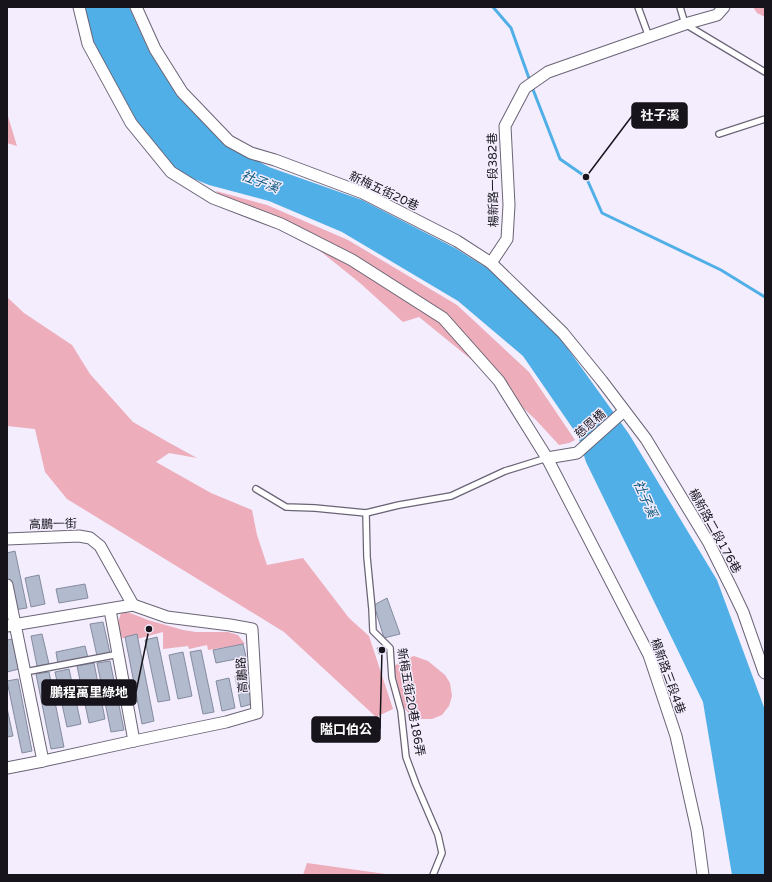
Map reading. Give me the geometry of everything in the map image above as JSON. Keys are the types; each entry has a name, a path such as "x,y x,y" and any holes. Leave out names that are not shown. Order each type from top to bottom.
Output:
{"street":[{"name":"楊新路三段4巷","path":"79,7 88,44 131,123 171,172 213,198 281,224 352,260 443,318 499,381 547,458 649,655 676,736 697,830 703,875"},
{"name":"新梅五街20巷","path":"136,7 155,49 182,92 229,141 251,153 275,160 363,193 457,241 491,263 563,333 602,380 622,413"},
{"name":"楊新路一段382巷","path":"491,263 507,239 509,205 504,126 526,88 548,72 685,24 717,15 724,7"},
{"name":"慈恩橋","path":"547,458 577,453 622,413"},
{"name":"楊新路二段176巷","path":"622,413 646,439 709,543 743,612 765,673"},
{"name":"高鵬一街","path":"7,539 79,536 90,538 100,546 133,605"},
{"path":"7,585 11,626 25,672 43,761"},
{"path":"11,626 133,605"},
{"name":"高鵬路","path":"7,768 226,722 257,713 252,629 167,617 133,605"},
{"path":"110,610 134,741"}],"lane":[{"path":"638,7 649,37"},
{"path":"680,7 685,24 765,72"},
{"path":"719,134 765,119"},
{"path":"256,489 286,507 366,513 399,505 451,496 505,471 547,458"},
{"name":"新梅五街20巷186弄","path":"366,513 367,557 373,631 390,648 392,678 400,711 406,757 438,836 442,853 433,875"},
{"path":"25,672 118,654"}],"shaded area":[{"path":"753,7 765,7 765,17 757,13"},
{"path":"7,113 17,146 7,143"},
{"path":"216,191 267,205 348,240 457,305 529,372 575,440 559,445 536,420 478,365 419,317 403,322 360,283 284,222 221,198"},
{"path":"7,297 24,313 72,345 90,374 133,422 197,458 169,453 156,462 211,493 252,510 257,535 267,565 303,558 349,618 369,636 393,709 376,717 284,632 67,499 45,472 35,429 7,426"},
{"path":"122,611 183,630 196,632 228,632 238,635 245,644 208,650 207,645 189,649 188,646 163,649 163,632 137,639 122,638 118,624"},
{"path":"414,656 428,661 445,675 450,683 452,696 449,706 442,715 432,719 421,719 410,715 402,705 394,667 400,661"},
{"path":"307,863 393,875 303,875"}],"water":[{"path":"83,7 129,7 149,51 179,98 230,147 269,167 362,200 455,248 490,270 558,335 629,434 717,580 765,710 765,875 732,875 703,702 586,462 578,436 523,356 458,301 342,232 269,201 209,185 172,170 132,120 91,43"}],"building":[{"path":"15,551 27,608 14,610 7,576 7,553"},
{"path":"39,575 45,604 31,607 25,578"},
{"path":"85,584 88,598 59,603 56,589"},
{"path":"387,598 400,634 384,638 374,605"},
{"path":"103,622 110,653 97,656 90,624"},
{"path":"42,634 49,664 37,666 31,636"},
{"path":"137,634 154,721 142,724 125,637"},
{"path":"157,637 170,700 158,702 145,640"},
{"path":"12,639 19,669 7,672 7,640"},
{"path":"243,644 246,657 216,663 213,650"},
{"path":"85,646 88,658 58,664 56,652"},
{"path":"385,646 386,652 379,654 377,648"},
{"path":"201,650 214,712 203,714 190,652"},
{"path":"183,652 192,696 178,699 169,655"},
{"path":"110,661 124,730 111,732 97,663"},
{"path":"94,663 105,719 89,723 77,666"},
{"path":"69,669 81,724 67,727 55,672"},
{"path":"49,672 64,747 51,749 36,674"},
{"path":"246,674 252,704 241,707 235,676"},
{"path":"229,678 235,708 222,711 216,681"},
{"path":"18,679 32,751 22,753 7,681"},
{"path":"7,708 13,736 7,737"}],"waterway":[{"name":"社子溪","path":"493,7 511,28 530,81"},
{"name":"社子溪","path":"532,87 560,159 586,177 602,213 721,270 765,297"}],"place":[{"name":"社子溪","path":"586,177"},
{"name":"鵬程萬里綠地","path":"149,629"},
{"name":"隘口伯公","path":"382,650"}]}
